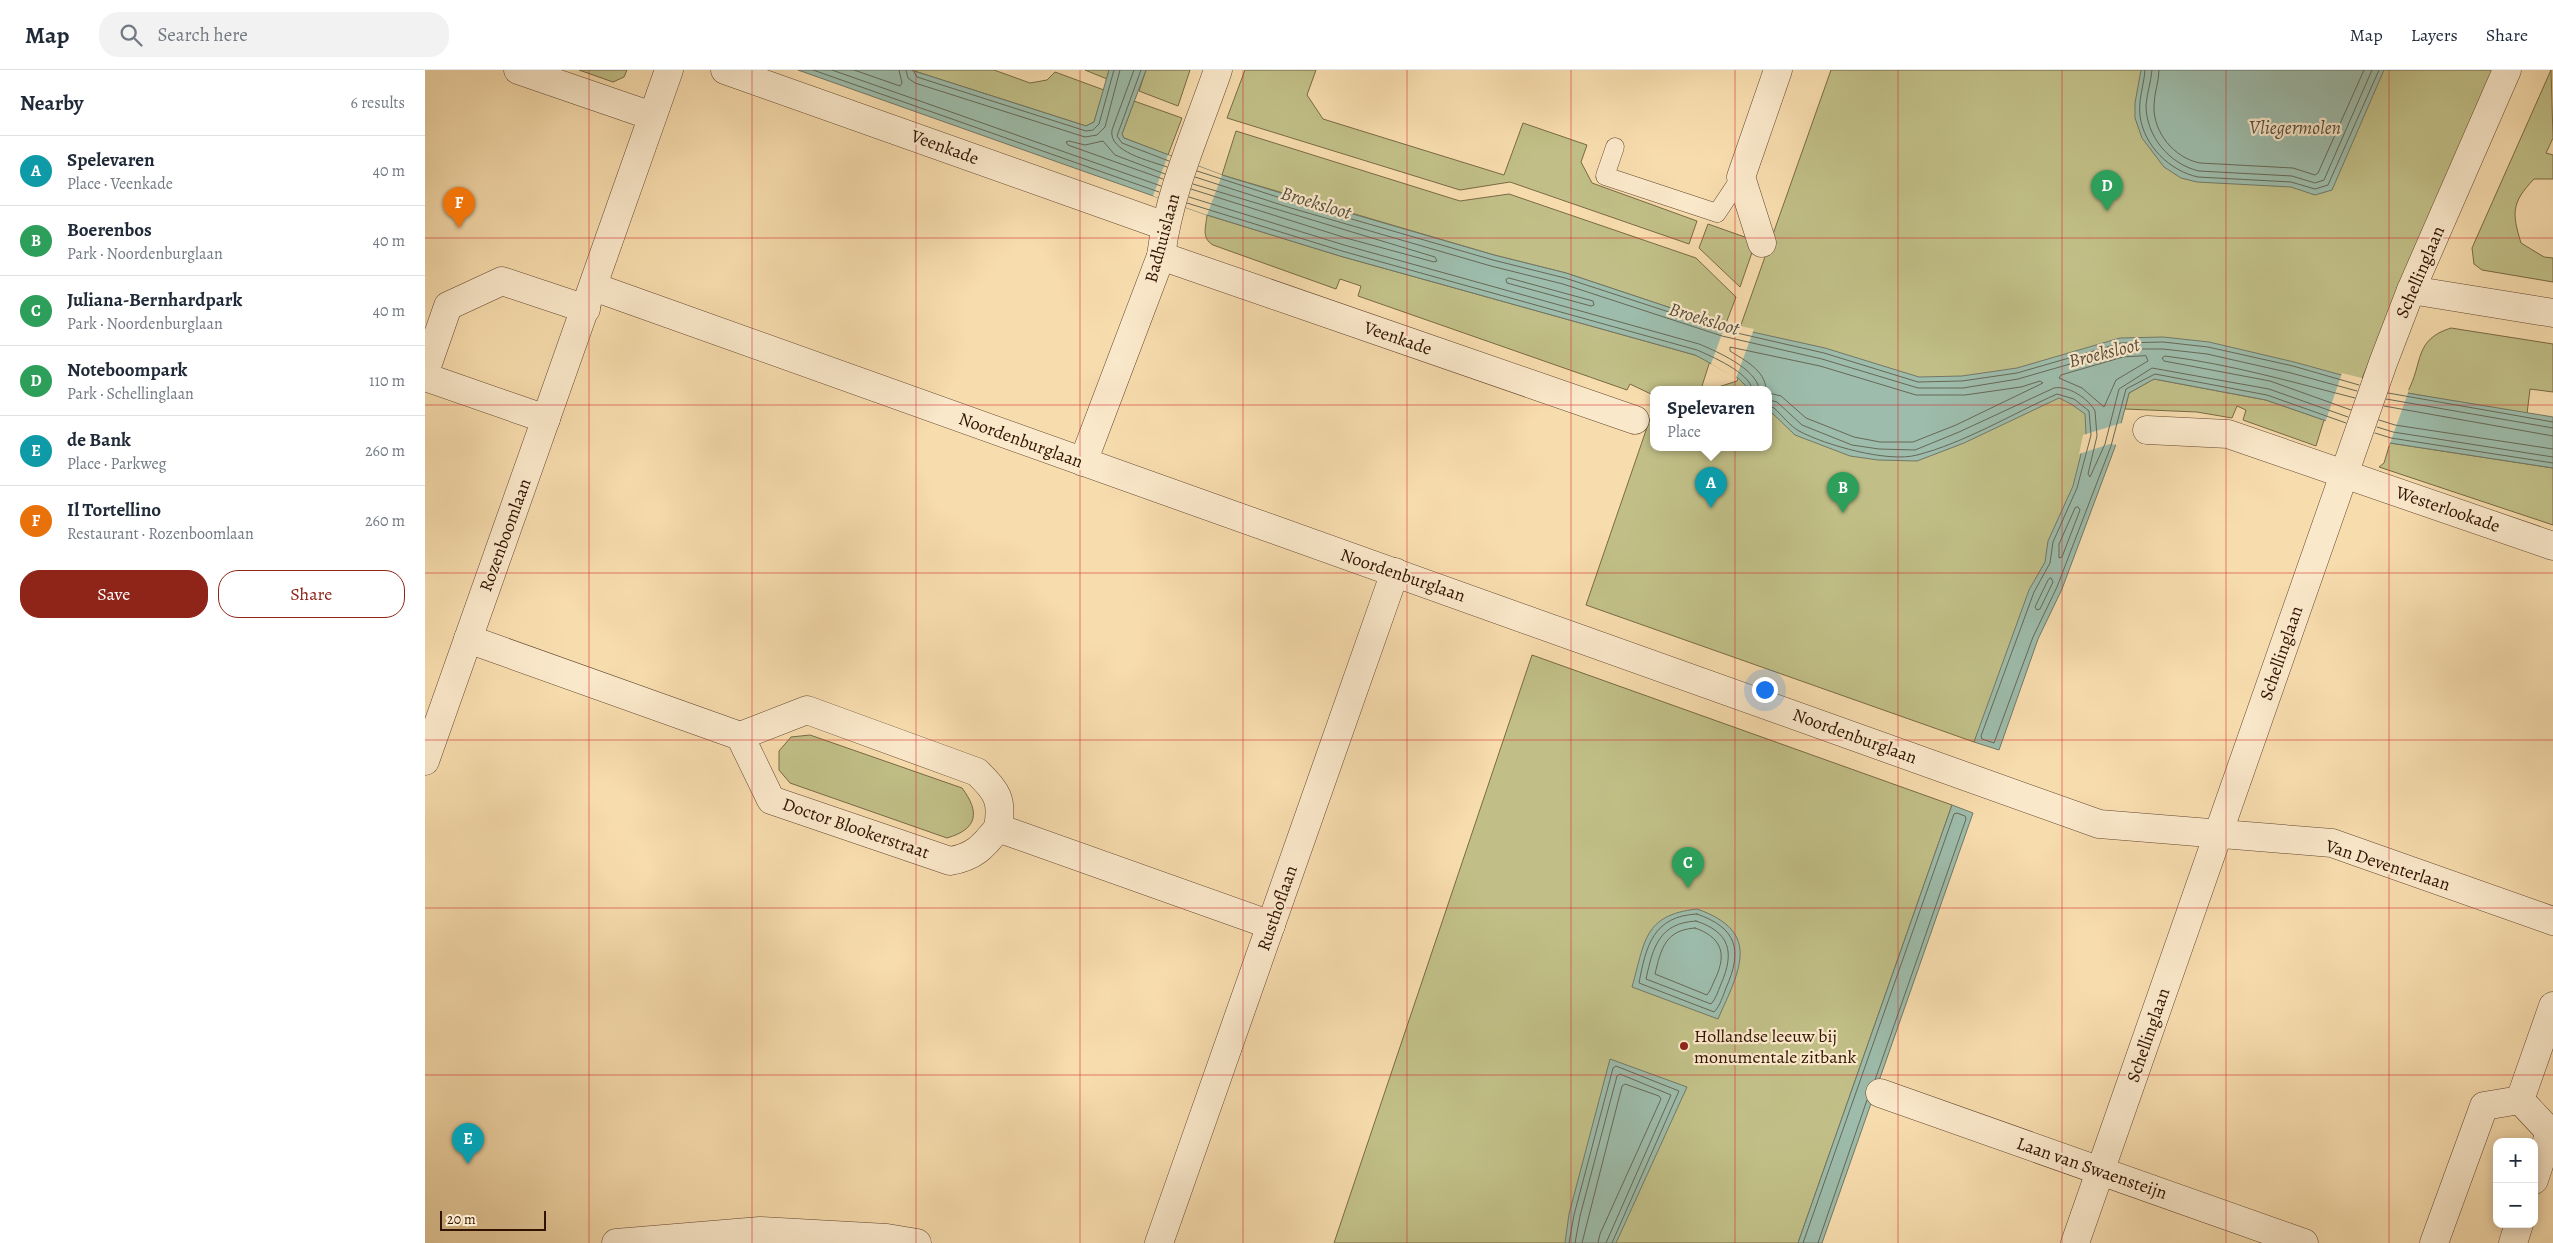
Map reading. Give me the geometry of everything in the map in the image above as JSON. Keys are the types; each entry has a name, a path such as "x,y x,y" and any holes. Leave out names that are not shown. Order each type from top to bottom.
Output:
{"street":[{"path":"518,70 651,116"},
{"name":"Rozenboomlaan","path":"425,761 590,298 651,116 669,70"},
{"name":"Veenkade","path":"725,70 1168,214"},
{"name":"Badhuislaan","path":"1083,462 1161,256 1168,214 1218,70"},
{"path":"1762,243 1741,177 1778,70"},
{"name":"Schellinglaan","path":"2075,1243 2383,363 2411,290 2507,70"},
{"name":"Veenkade","path":"1161,256 1635,420"},
{"path":"425,372 449,306 502,281 590,298"},
{"path":"2411,290 2553,313"},
{"name":"Noordenburglaan","path":"590,298 1083,462 2099,824 2218,834"},
{"path":"425,377 546,419"},
{"name":"Westerlookade","path":"2147,430 2228,434 2347,462 2553,546"},
{"name":"Rusthoflaan","path":"1159,1243 1395,572"},
{"path":"468,640 740,736 807,710 977,772 997,794 1001,812 998,828 1271,925"},
{"name":"Doctor Blookerstraat","path":"740,736 771,800 950,861 966,858 984,846 998,828"},
{"name":"Van Deventerlaan","path":"2218,834 2332,843 2553,921"},
{"path":"2520,1100 2553,1006"},
{"name":"Laan van Swaensteijn","path":"1880,1093 2304,1243"},
{"path":"2520,1100 2550,1132 2538,1168"},
{"path":"2434,1243 2484,1106 2520,1100"},
{"path":"2513,1243 2518,1228"},
{"path":"616,1243 760,1230 887,1238 917,1243"}],"lane":[{"path":"1615,147 1605,176 1717,214 1741,177"}],"shaded area":[{"path":"579,70 627,70 624,77 613,82"},
{"path":"911,70 994,70 1030,83 1047,80 1055,72 1104,90 1094,122 1086,126"},
{"path":"1085,70 1109,70 1107,79"},
{"path":"1146,70 1190,70 1178,106 1139,91"},
{"path":"1245,70 1316,70 1307,95 1323,119 1504,175 1523,123 1587,145 1581,162 1592,183 1697,221 1689,244 1510,182 1460,190 1227,118"},
{"path":"1831,70 2493,70 2358,388 2165,353 1939,402 1731,353"},
{"path":"2551,70 2553,138 2546,153 2553,155 2553,179 2534,179 2526,187 2517,202 2515,216 2521,243 2544,257 2553,258 2553,282 2482,270 2474,264 2472,248"},
{"path":"1134,101 1182,118 1168,155 1124,138 1122,134"},
{"path":"1236,131 1460,201 1509,194 1696,258 1736,297 1725,326 1566,273 1494,255 1222,175"},
{"path":"1207,215 1340,256 1695,355 1710,361 1702,386 1650,386 1650,394 1630,384 1627,390 1358,296 1361,286 1340,279 1336,289 1213,245 1207,239 1205,228"},
{"path":"1708,224 1756,241 1740,287 1699,248"},
{"path":"2451,328 2553,344 2553,392 2530,389 2527,414 2407,393 2425,346 2430,339"},
{"path":"1738,378 1752,386 1721,386 1737,381"},
{"path":"2154,379 2266,400 2324,420 2316,446 2243,420 2246,410 2237,406 2232,418 2197,412 2125,409 2129,393"},
{"path":"2070,389 2100,408 2050,563 1974,742 1586,605 1650,419 1650,451 1772,451 1772,397"},
{"path":"2390,443 2553,468 2553,525 2379,467 2384,463"},
{"path":"1532,655 1952,805 1798,1243 1334,1243"},
{"path":"810,735 962,788 972,805 973,819 970,825 965,830 947,838 790,783 779,770 779,751 791,737"}],"water":[{"name":"Broeksloot","path":"798,70 911,70 1086,126 1094,122 1109,70 1146,70 1122,134 1124,138 1222,175 1494,255 1566,273 1725,326 1825,348 1919,377 1962,376 2017,368 2120,338 2163,337 2209,342 2294,362 2407,393 2553,417 2553,468 2390,443 2266,400 2154,379 2129,393 2115,447 2062,589 2038,639 1999,750 1974,742 2029,590 2045,562 2048,541 2073,486 2086,434 2085,414 2071,404 2059,398 1964,443 1917,461 1878,460 1850,456 1795,435 1772,413 1772,386 1746,386 1738,378 1695,355 1340,256 1207,215"},
{"name":"Vliegermolen","path":"2141,70 2384,70 2332,190 2315,195 2291,187 2197,182 2181,178 2164,167 2142,138 2135,118 2135,103"},
{"path":"1952,805 1973,813 1822,1243 1798,1243"},
{"path":"1697,909 1718,918 1731,929 1738,941 1740,955 1738,969 1718,1019 1632,987 1644,944 1656,924 1666,917 1679,912"},
{"path":"1610,1059 1687,1087 1616,1243 1565,1243 1569,1214"}],"pier":[{"path":"1168,155 1222,175 1207,215 1153,196"},
{"path":"1726,323 1754,329 1736,378 1711,364"},
{"path":"2342,373 2409,390 2389,446 2325,423"},
{"path":"2125,422 2118,445 2110,444 2079,454 2083,435"}],"place":[{"name":"Noteboompark","path":"2107,211"},
{"name":"Il Tortellino","path":"459,228"},
{"name":"Spelevaren","path":"1711,508"},
{"name":"Boerenbos","path":"1843,513"},
{"name":"Juliana-Bernhardpark","path":"1688,888"},
{"name":"Hollandse leeuw bij monumentale zitbank","path":"1684,1046"},
{"name":"de Bank","path":"468,1164"}]}
